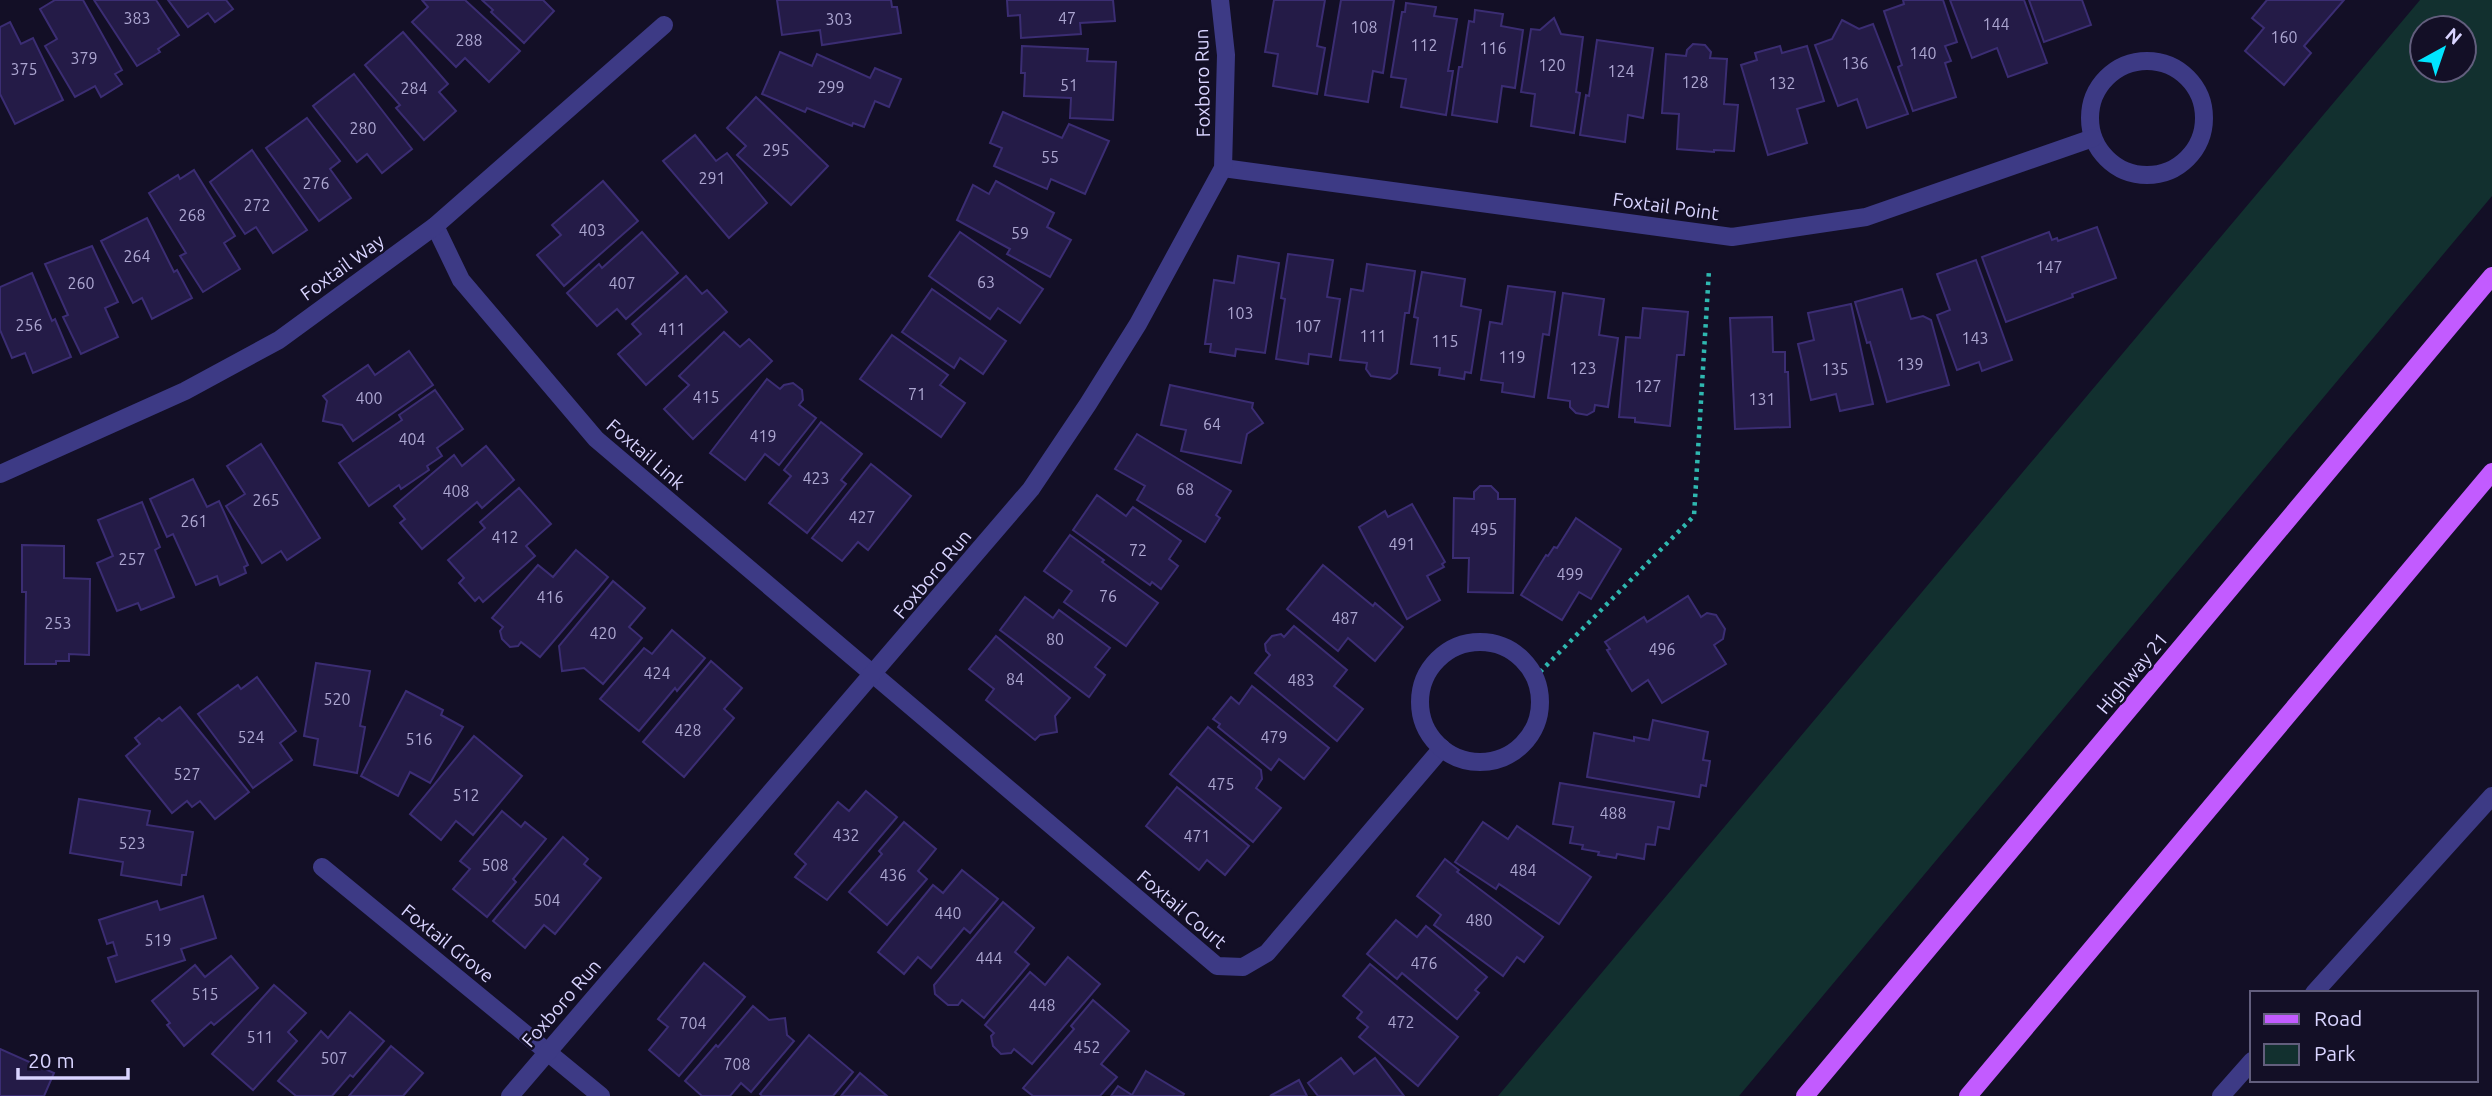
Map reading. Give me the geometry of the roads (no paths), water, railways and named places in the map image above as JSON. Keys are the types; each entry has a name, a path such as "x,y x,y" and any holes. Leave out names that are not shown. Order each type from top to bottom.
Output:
{"main road":[{"name":"Highway 21","path":"1805,1096 2492,276"},
{"path":"1968,1096 2492,472"}],"street":[{"name":"Foxboro Run","path":"510,1096 1031,489 1088,404 1138,324 1223,168 1226,55 1220,0"},
{"name":"Foxtail Way","path":"0,474 185,391 279,340 435,226 664,25"},
{"path":"2153,60 2172,65 2187,76 2199,92 2205,110 2204,129 2192,154 2170,171 2152,175 2133,174 2116,166 2102,154 2093,138 2089,119 2092,99 2101,82 2116,69 2133,61 2153,60"},
{"name":"Foxtail Point","path":"1223,168 1732,237 1866,217 2093,138"},
{"name":"Foxtail Link","path":"435,226 461,280 596,439 874,674"},
{"path":"1481,642 1501,645 1518,655 1531,670 1539,689 1540,709 1535,729 1523,745 1507,757 1487,762 1467,761 1442,748 1433,741 1424,723 1420,704 1422,685 1431,667 1444,653 1462,644 1481,642"},
{"name":"Foxtail Court","path":"874,674 1217,967 1243,967 1267,953 1442,748"},
{"path":"2316,991 2492,796"},
{"name":"Foxtail Grove","path":"322,867 601,1096"},
{"path":"2221,1096 2250,1063"}]}
